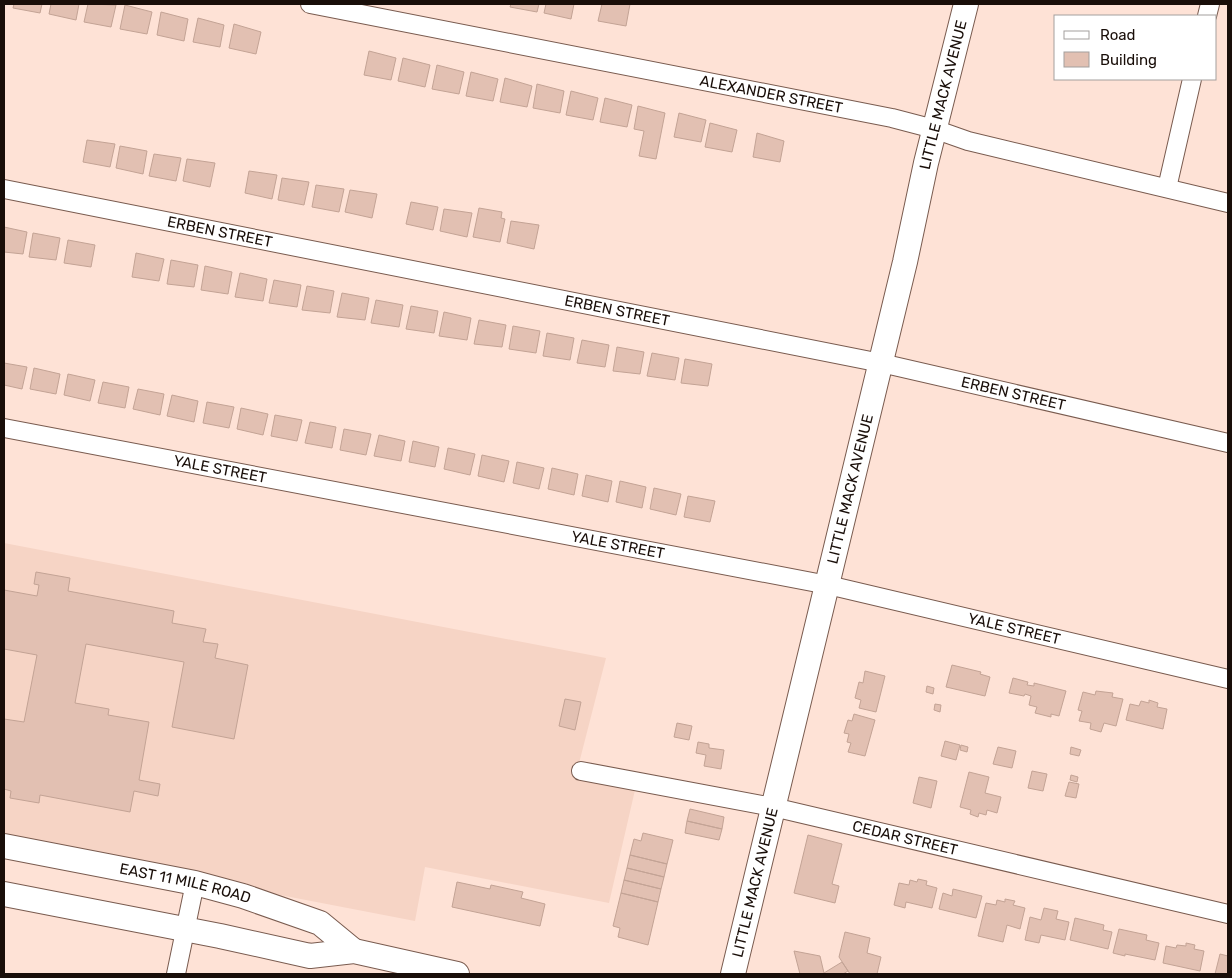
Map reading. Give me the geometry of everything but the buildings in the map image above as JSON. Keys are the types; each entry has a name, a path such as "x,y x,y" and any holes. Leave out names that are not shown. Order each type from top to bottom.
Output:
{"main road":[{"name":"LITTLE MACK AVENUE","path":"733,974 881,363 934,129 966,4"},
{"name":"EAST 11 MILE ROAD","path":"4,846 195,884 243,896 320,923 354,950"},
{"name":"EAST 11 MILE ROAD","path":"4,894 186,929 310,956 354,950 457,974"}],"street":[{"name":"ALEXANDER STREET","path":"310,4 892,118 934,129 968,141 1228,203"},
{"path":"1167,188 1192,80"},
{"name":"ERBEN STREET","path":"4,189 881,363 1228,444"},
{"name":"YALE STREET","path":"4,428 828,585 1228,679"},
{"name":"CEDAR STREET","path":"581,771 773,807 1228,914"},
{"path":"176,974 195,884"}],"shaded area":[{"path":"4,543 606,658 575,779 635,790 609,903 425,867 415,921 4,842"}]}
